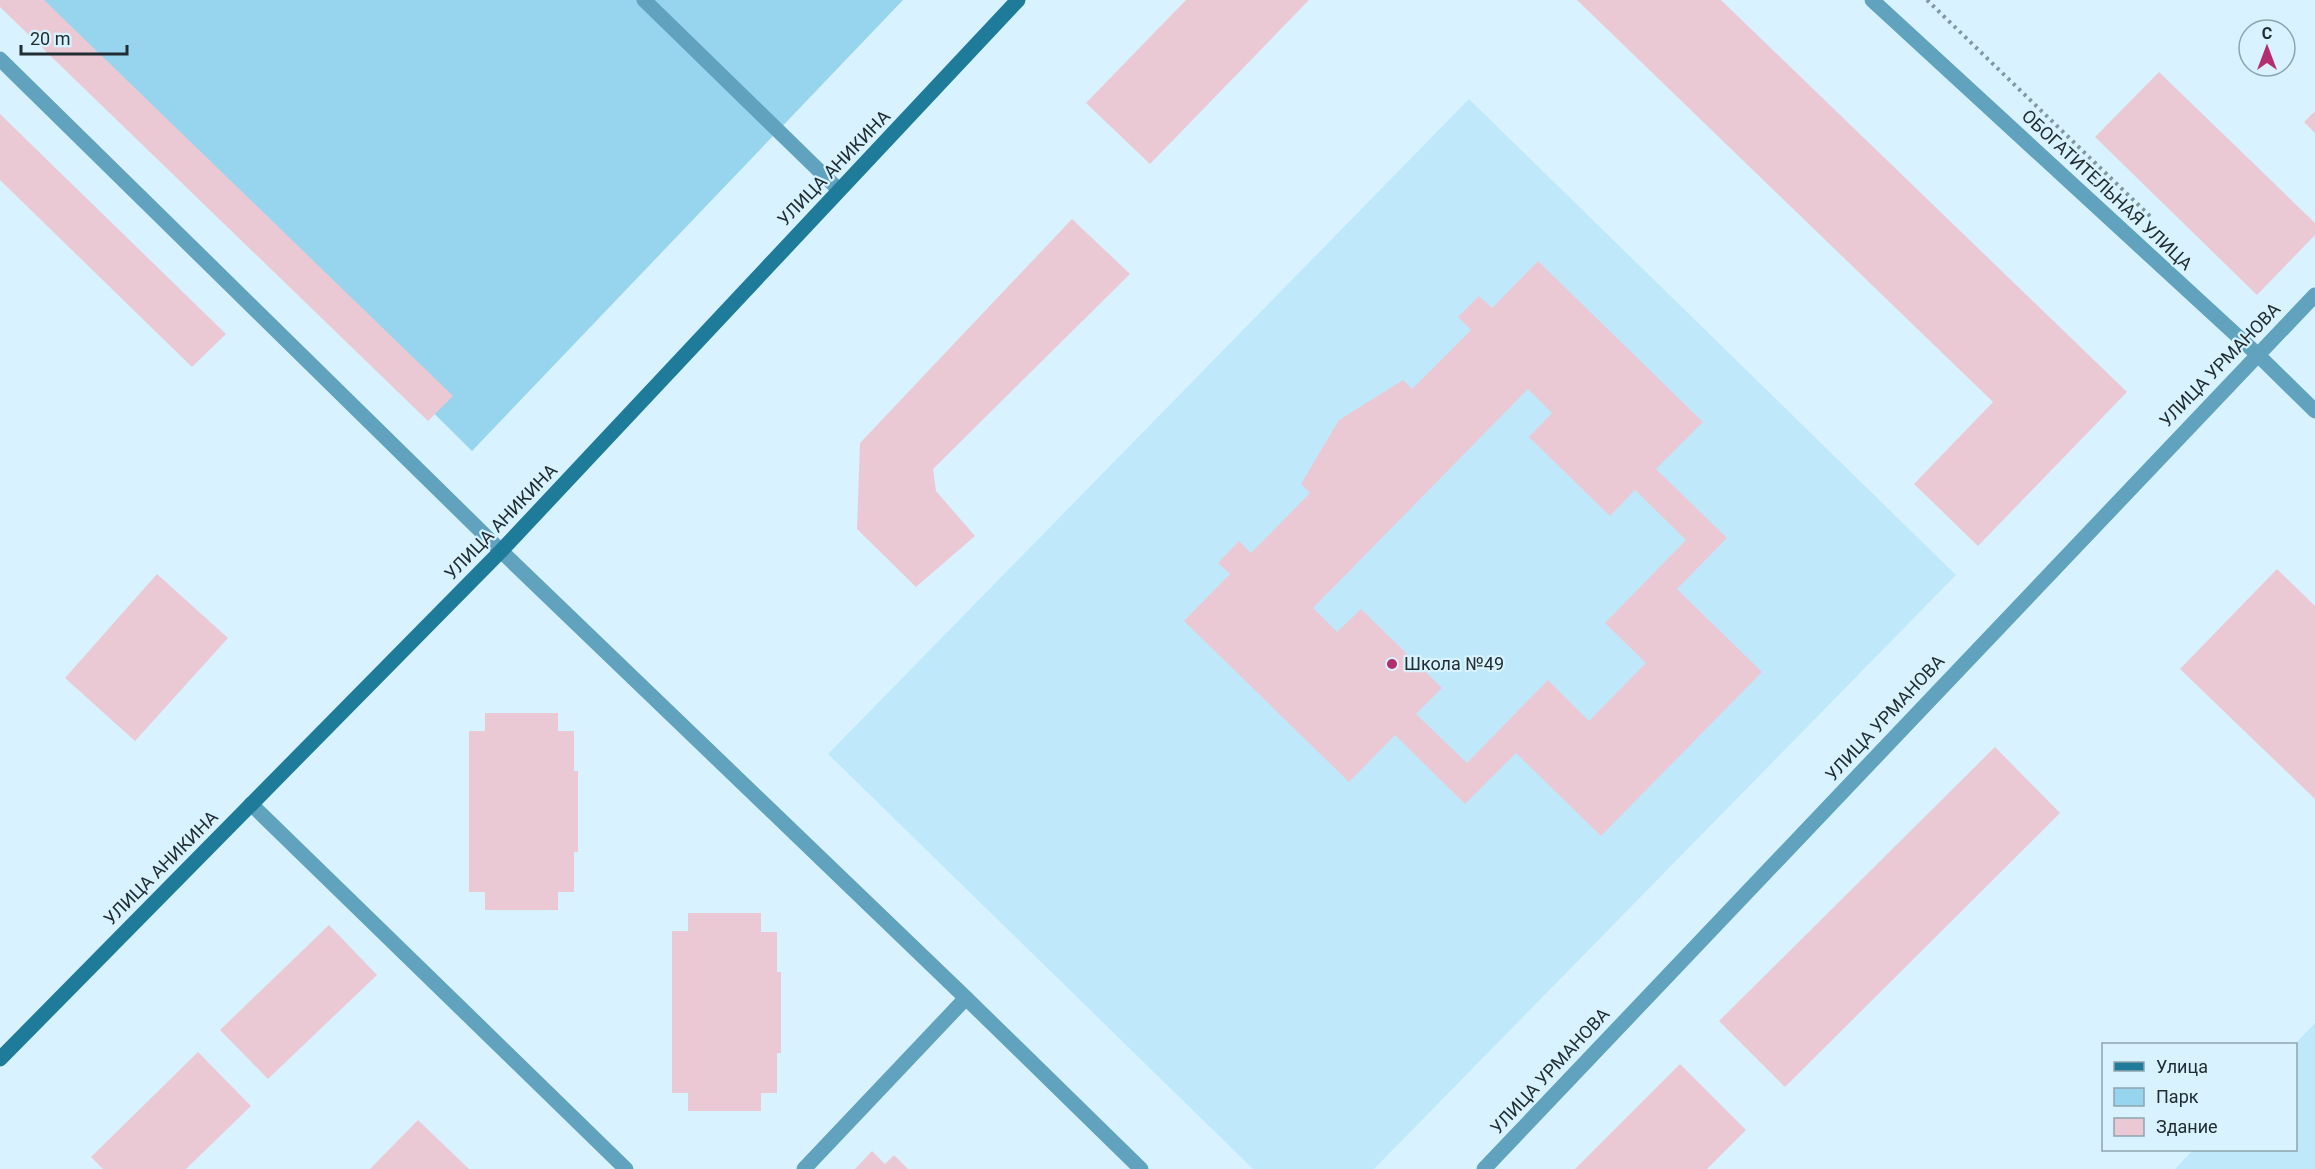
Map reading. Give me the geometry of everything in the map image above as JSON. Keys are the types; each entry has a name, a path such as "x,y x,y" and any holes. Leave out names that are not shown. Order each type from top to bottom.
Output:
{"street":[{"path":"644,0 839,190"},
{"name":"УЛИЦА АНИКИНА","path":"0,1059 501,551 839,190 955,70 1018,0"},
{"name":"ОБОГАТИТЕЛЬНАЯ УЛИЦА","path":"1872,0 2257,354 2315,411"},
{"path":"0,59 501,551 1141,1169"},
{"name":"УЛИЦА УРМАНОВА","path":"1484,1169 2315,295"},
{"path":"251,804 626,1169"},
{"path":"804,1169 966,998"}],"path":[{"path":"1928,0 2155,221"}],"shaded area":[{"name":"Школа №49","path":"1469,99 1956,575 1374,1169 1253,1169 828,754"},
{"path":"2315,1023 2315,1169 2175,1169 2192,1151 2297,1151 2296,1043"}],"green space":[{"path":"16,0 903,0 472,451"}],"building":[{"path":"0,0 44,0 453,396 428,421 0,7"},
{"path":"1186,0 1309,0 1150,164 1086,103"},
{"path":"1577,0 1721,0 2127,392 1978,546 1914,484 1993,402"},
{"path":"2159,72 2315,223 2315,235 2257,295 2095,137"},
{"path":"2315,111 2315,133 2304,122"},
{"path":"0,114 226,334 192,367 0,180"},
{"path":"1072,219 1130,274 933,469 936,491 975,536 916,587 857,529 860,443"},
{"path":"1538,261 1703,422 1656,469 1727,538 1677,589 1762,672 1601,836 1516,753 1465,804 1395,735 1349,782 1184,621 1230,574 1218,563 1239,541 1251,553 1310,493 1301,484 1339,420 1403,380 1412,389 1471,330 1458,317 1479,296 1492,308","holes":["1528,389 1552,413 1529,437 1610,516 1635,490 1686,540 1605,623 1646,663 1589,721 1548,680 1467,763 1416,714 1442,688 1361,609 1337,632 1313,608"]},
{"path":"2277,569 2315,606 2315,799 2180,669"},
{"path":"157,574 228,638 135,741 65,678"},
{"path":"485,713 558,713 558,731 574,731 574,771 578,771 578,852 574,852 574,892 558,892 558,910 485,910 485,892 469,892 469,731 485,731"},
{"path":"1995,747 2060,813 1785,1087 1719,1021"},
{"path":"688,913 761,913 761,932 777,932 777,972 781,972 781,1053 777,1053 777,1093 761,1093 761,1111 688,1111 688,1093 672,1093 672,931 688,931"},
{"path":"329,925 377,975 268,1079 220,1030"},
{"path":"198,1052 251,1106 186,1169 103,1169 91,1157"},
{"path":"1680,1064 1746,1130 1707,1169 1575,1169"},
{"path":"418,1120 469,1169 370,1169"},
{"path":"872,1151 885,1164 894,1155 908,1169 855,1169"}],"place":[{"name":"Школа №49","path":"1392,664"}]}
